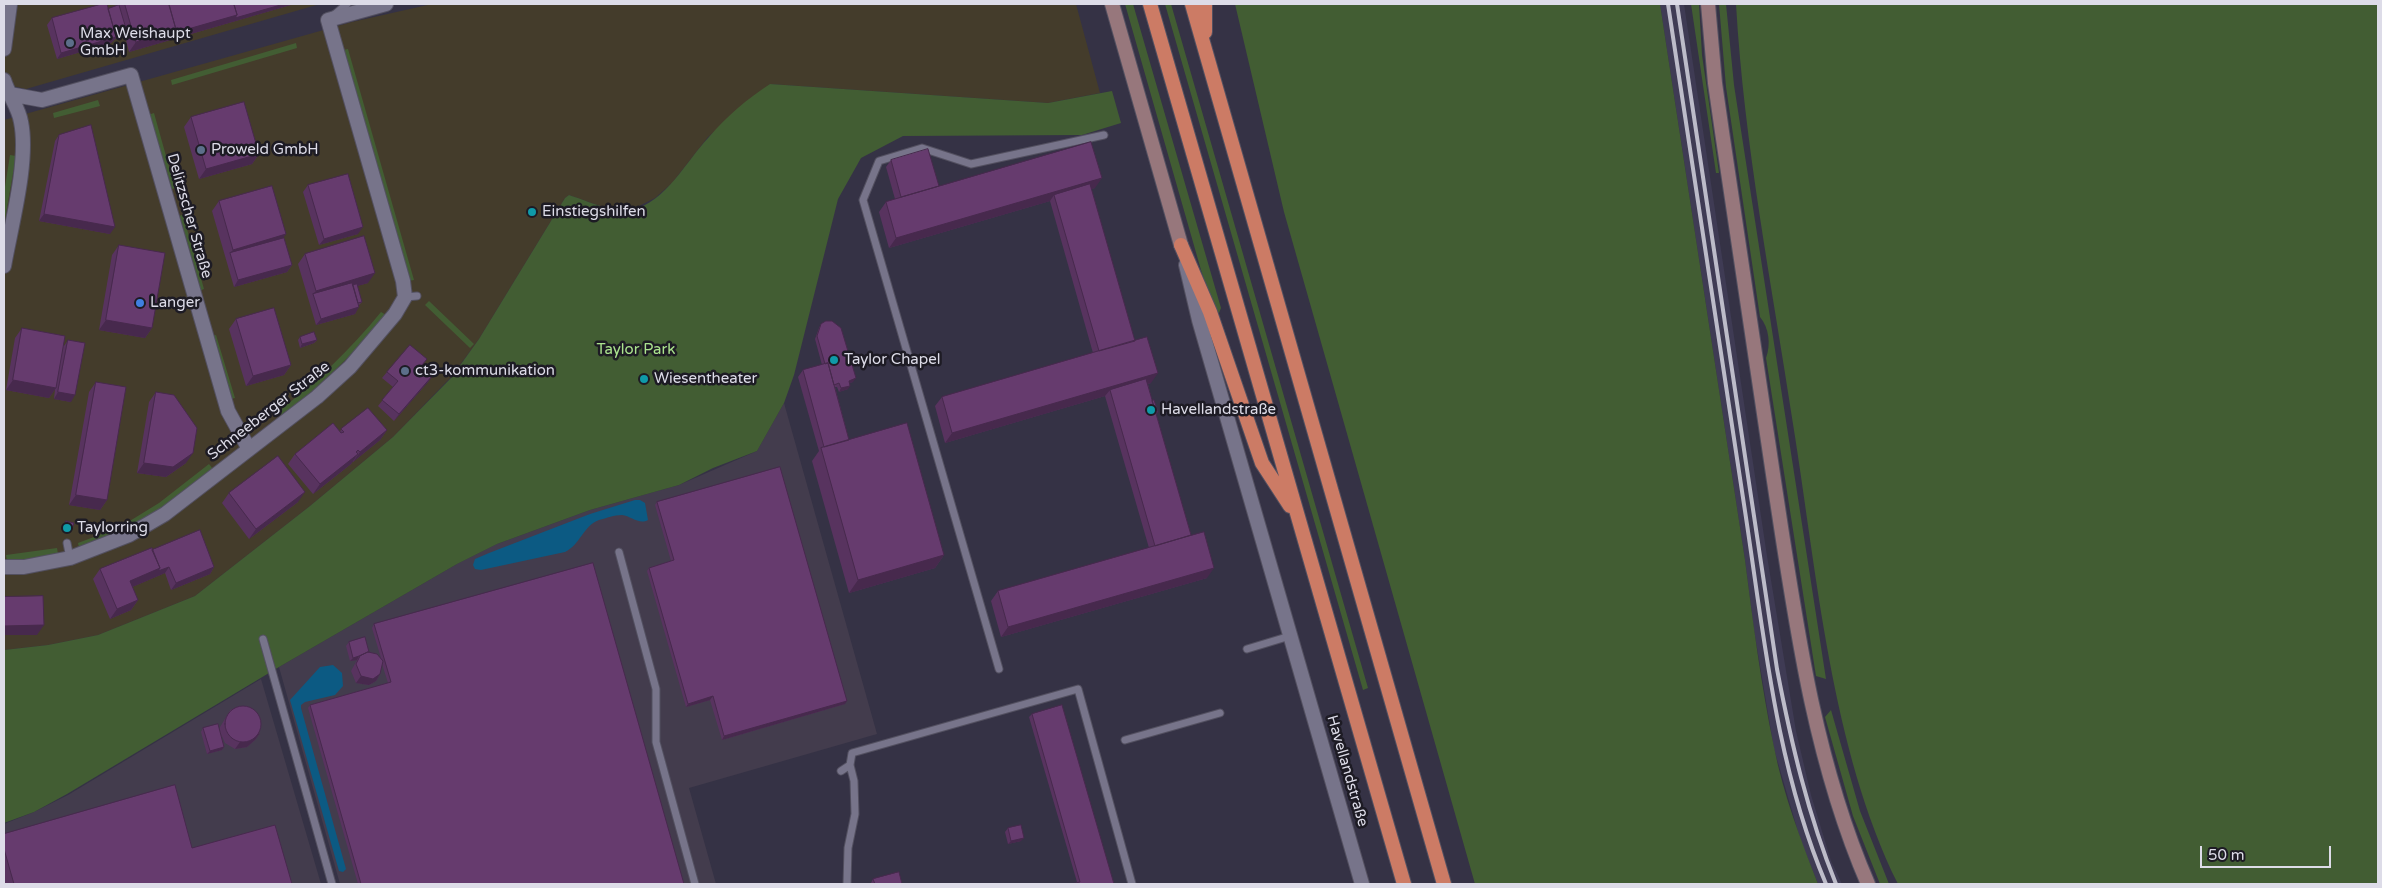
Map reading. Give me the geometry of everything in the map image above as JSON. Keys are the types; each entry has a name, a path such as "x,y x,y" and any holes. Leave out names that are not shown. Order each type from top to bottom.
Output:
{"highway":[{"path":"1150,4 1404,884"},
{"path":"1192,4 1444,884"},
{"path":"1205,4 1205,48"},
{"path":"1181,245 1210,312 1262,463 1298,518"}],"main road":[{"name":"Havellandstraße","path":"1112,4 1181,245"},
{"path":"1708,4 1715,83 1791,592 1812,710 1830,780 1851,845 1868,884"}],"street":[{"path":"4,49 10,4"},
{"path":"328,20 386,4"},
{"name":"Schneeberger Straße","path":"4,568 70,558 105,546 144,527 249,450 317,397 350,367 411,297 401,274 328,20"},
{"name":"Delitzscher Straße","path":"6,94 42,100 131,75 228,411 249,450"},
{"path":"4,80 6,94 21,121 24,152 4,266"},
{"name":"Havellandstraße","path":"1181,245 1199,320 1362,884"}],"lane":[{"path":"328,20 347,4"},
{"path":"999,669 863,200 879,161 922,148 971,164 1104,135"},
{"path":"66,543 70,558"},
{"path":"618,552 656,689 656,742 695,884"},
{"path":"1247,649 1290,636"},
{"path":"263,639 332,884"},
{"path":"847,884 848,848 855,814 854,782 850,765 852,753 1078,689 1132,884"},
{"path":"1125,740 1220,713"},
{"path":"841,771 850,765"}],"shaded area":[{"path":"4,4 320,4 26,89 4,84"},
{"path":"432,4 1076,4 1100,93 1048,103 770,84 708,137 672,183 655,198 631,210 606,208 569,195 565,198 479,339 451,377 393,437 310,506 195,596 98,635 48,645 4,650 4,120 352,22"},
{"path":"1660,4 1684,4 1767,556 1796,731 1811,795 1831,861 1842,884 1818,884 1801,842 1774,749 1754,630"},
{"path":"784,403 877,734 689,788 716,884 340,884 279,667 457,564 497,544 590,510 679,485 757,451"},
{"path":"261,679 321,884 4,884 4,824 68,795"}],"green space":[{"path":"1125,4 1133,4 1221,308 1219,313 1215,312 1201,270"},
{"path":"1165,4 1171,4 1368,688 1363,690"},
{"path":"1235,4 1660,4 1765,700 1782,782 1818,884 1475,884 1284,212"},
{"path":"1691,4 1699,4 1702,55 1719,173 1716,173"},
{"path":"1719,4 1726,4 1734,85 1826,679 1816,676 1766,358 1768,336 1760,317 1726,87"},
{"path":"1736,4 2378,4 2378,884 1898,884 1875,832 1857,776 1829,659 1752,162 1745,110"},
{"path":"296,43 297,48 172,85 171,80"},
{"path":"348,49 414,280 409,281 343,50"},
{"name":"Taylor Park","path":"770,84 1048,103 1112,91 1121,123 1082,135 903,136 861,158 838,199 794,375 784,403 757,451 713,468 679,485 590,510 497,544 457,564 279,667 67,794 34,812 4,823 4,650 48,645 98,635 195,596 310,506 393,437 451,378 479,339 565,198 569,195 600,206 625,211 644,206 666,189 701,146 730,115"},
{"path":"98,100 100,106 54,118 53,113"},
{"path":"154,113 175,188 170,190 148,115"},
{"path":"10,155 16,156 4,225 4,193"},
{"path":"183,215 204,289 199,291 177,216"},
{"path":"429,301 474,344 470,348 425,305"},
{"path":"381,312 386,315 362,343 310,393 282,416 278,412 333,365"},
{"path":"216,335 235,398 231,399 212,336"},
{"path":"209,464 213,469 163,507 123,531 79,548 78,543 120,527 159,503"},
{"path":"57,548 58,554 7,561 6,555"},
{"path":"1831,710 1860,811 1889,884 1880,884 1853,816 1825,717"}],"water":[{"path":"635,500 645,503 648,520 638,521 622,515 610,517 594,523 565,552 481,570 475,569 473,565 475,559 489,553 590,514"},
{"path":"333,665 342,673 343,686 335,695 305,702 301,705 301,708 346,869 343,872 339,871 290,700 320,667"}],"building":[{"path":"107,4 116,37 61,53 52,18"},
{"path":"125,4 169,4 176,30 136,42"},
{"path":"169,4 234,4 237,15 174,33 176,30"},
{"path":"234,4 284,4 235,18 237,15"},
{"path":"119,5 127,32 116,36 108,9"},
{"path":"244,102 259,154 206,169 191,117"},
{"path":"91,125 115,227 44,214 59,135"},
{"path":"1091,142 1102,178 896,238 886,202"},
{"path":"928,149 939,186 901,197 891,160"},
{"path":"348,174 363,227 324,239 308,185"},
{"path":"1090,184 1135,341 1099,351 1054,195"},
{"path":"272,186 286,234 233,250 219,201"},
{"path":"364,236 375,273 316,291 305,254"},
{"path":"284,238 292,265 238,280 230,253"},
{"path":"119,245 165,253 152,328 106,320"},
{"path":"352,283 359,307 321,319 313,294"},
{"path":"357,284 362,302 358,303 353,285"},
{"path":"274,308 291,365 253,376 236,319"},
{"name":"Taylor Chapel","path":"826,321 832,321 841,328 856,378 849,381 850,386 841,388 839,383 834,385 828,363 825,364 817,336 821,324"},
{"path":"22,328 65,336 56,388 13,380"},
{"path":"314,332 317,340 302,344 300,337"},
{"path":"1147,337 1158,373 952,433 942,397"},
{"path":"68,340 85,343 75,395 58,392"},
{"path":"410,345 427,359 422,365 433,375 399,414 382,400 398,381 387,372"},
{"path":"828,363 849,440 824,447 803,370"},
{"path":"1146,379 1191,535 1155,546 1110,390"},
{"path":"96,382 126,387 107,500 76,495"},
{"path":"156,392 174,395 197,428 193,453 173,467 144,463"},
{"path":"1154,400 1158,412 1156,413 1152,401"},
{"path":"368,408 387,430 360,452 358,450 356,452 358,454 320,484 295,454 333,423 341,433 344,432 341,429"},
{"path":"907,423 944,555 858,580 821,448"},
{"path":"278,456 305,492 256,529 229,493"},
{"path":"780,467 847,701 724,736 713,696 688,704 649,568 674,560 657,502"},
{"path":"66,521 74,523 72,528 65,527"},
{"path":"200,530 214,567 176,583 169,567 158,571 160,568 152,550"},
{"path":"1204,532 1214,568 1008,627 998,591"},
{"path":"152,548 160,568 130,581 138,600 117,609 100,569"},
{"path":"593,563 684,884 361,884 310,705 391,682 374,624"},
{"path":"43,596 44,625 4,626 4,597"},
{"path":"365,637 369,652 353,658 349,642"},
{"path":"368,652 377,654 383,661 380,674 373,679 361,676 356,664 360,656"},
{"path":"1062,705 1114,884 1071,884 1080,882 1032,714"},
{"path":"243,706 250,707 256,711 260,717 260,731 256,737 250,741 243,742 236,741 230,737 226,731 225,724 226,717 230,711 236,707"},
{"path":"218,724 224,747 210,751 203,728"},
{"path":"175,785 192,848 275,825 292,884 14,884 4,849 4,834"},
{"path":"1021,825 1024,838 1011,841 1008,828"},
{"path":"899,872 902,884 875,884 873,879"}],"railway":[{"path":"1668,4 1774,700 1795,794 1826,884"},
{"path":"1677,4 1777,669 1801,778 1817,832 1836,884"}],"place":[{"name":"Max Weishaupt GmbH","path":"70,43"},
{"name":"Proweld GmbH","path":"201,150"},
{"name":"Einstiegshilfen","path":"532,212"},
{"name":"Langer","path":"140,303"},
{"name":"Taylor Chapel","path":"834,360"},
{"name":"ct3-kommunikation","path":"405,371"},
{"name":"Wiesentheater","path":"644,379"},
{"name":"Havellandstraße","path":"1151,410"},
{"name":"Taylorring","path":"67,528"}]}
